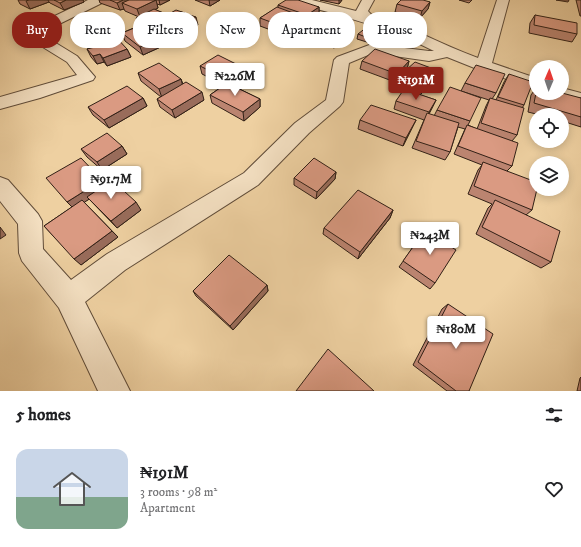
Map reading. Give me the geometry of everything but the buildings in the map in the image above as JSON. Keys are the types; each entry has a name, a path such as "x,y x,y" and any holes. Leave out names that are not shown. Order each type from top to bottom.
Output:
{"street":[{"path":"0,103 87,77 72,59 38,38 43,27 98,0"},
{"path":"297,0 363,17"},
{"path":"363,13 362,12 368,0"},
{"path":"483,66 503,0"},
{"path":"427,42 448,52 483,66 529,82"},
{"path":"69,298 116,262 251,179 302,128 334,102 342,60 372,48 429,56 448,52"},
{"path":"569,95 581,99"},
{"path":"0,186 30,221 32,253 69,298 114,391"}]}
